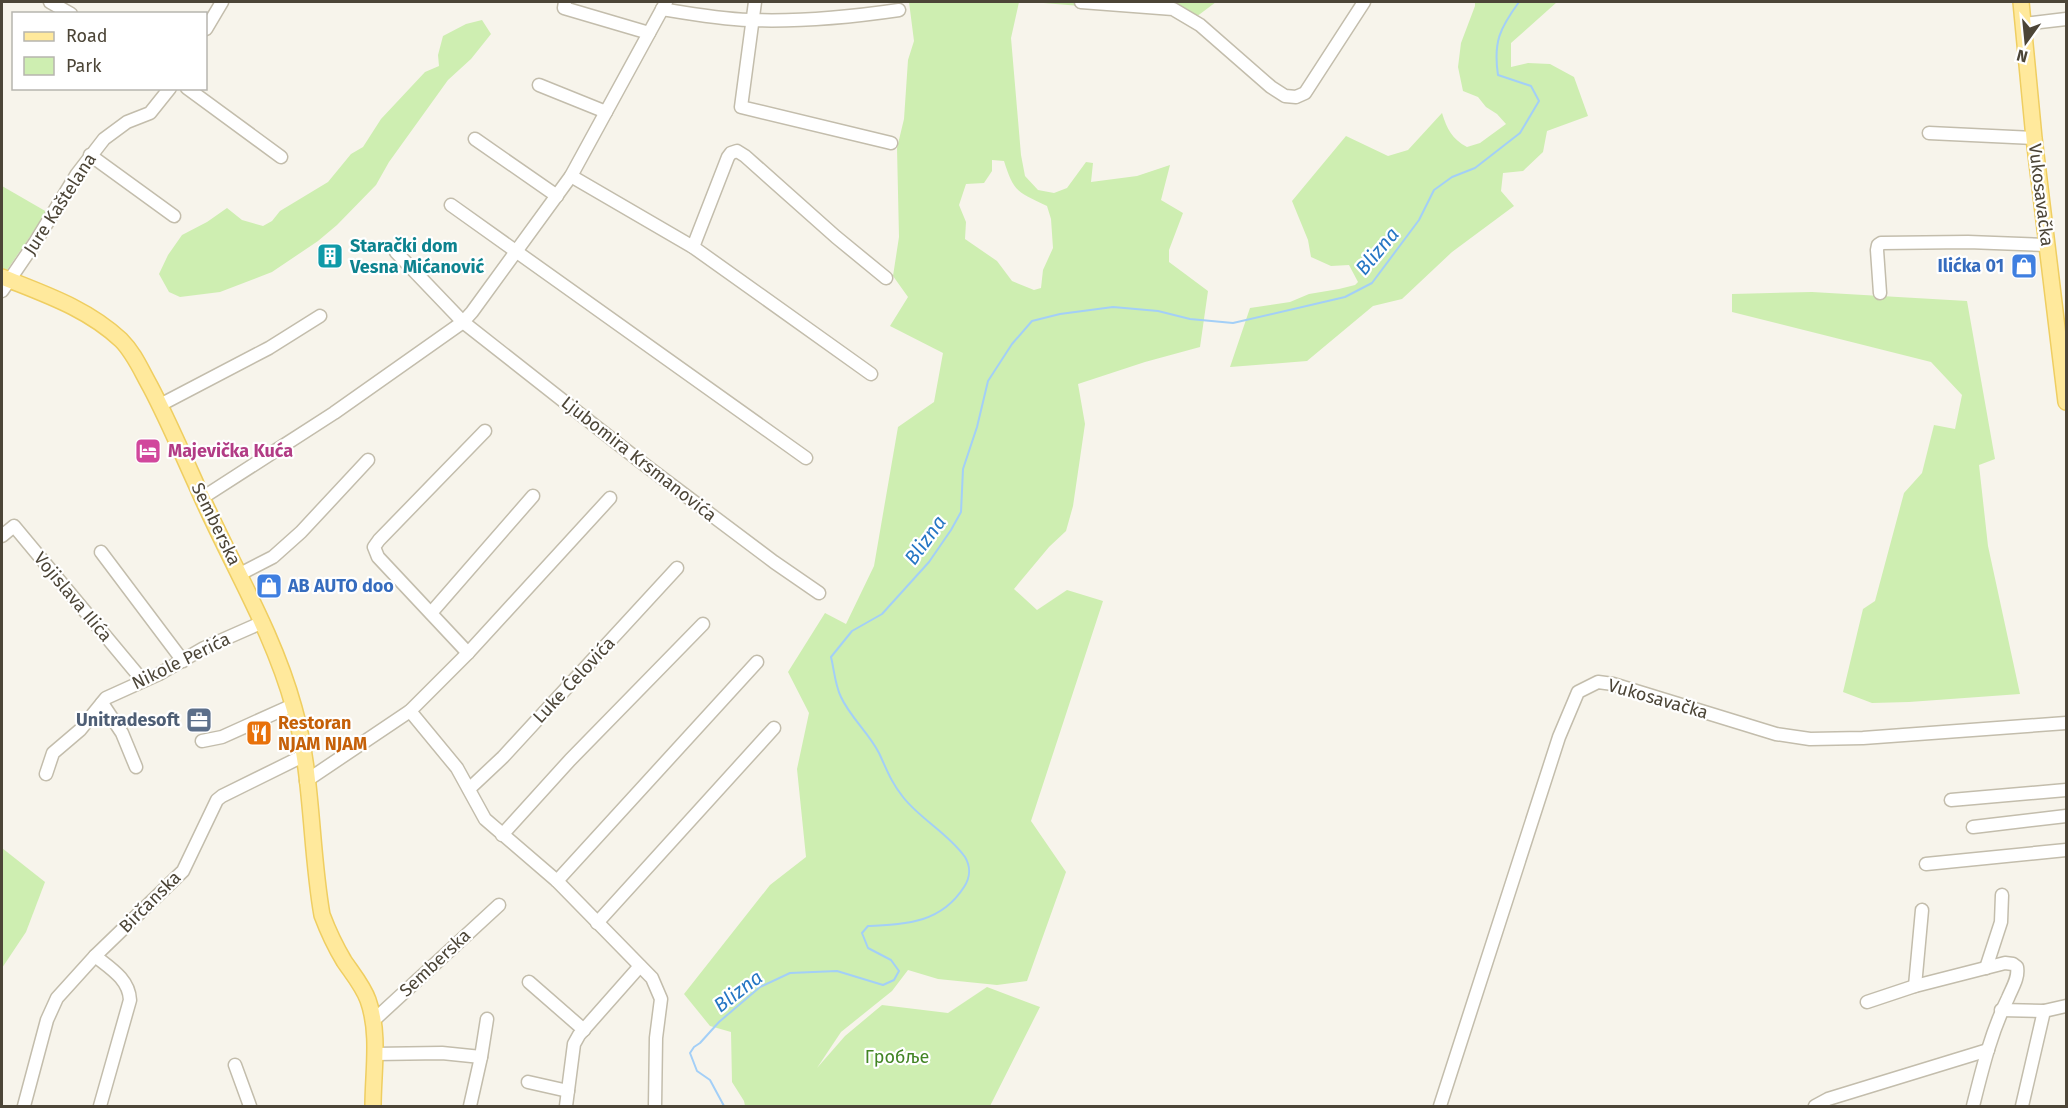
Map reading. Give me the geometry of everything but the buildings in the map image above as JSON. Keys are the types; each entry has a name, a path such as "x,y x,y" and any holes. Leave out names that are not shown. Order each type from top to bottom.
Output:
{"main road":[{"name":"Vukosavačka","path":"2021,2 2034,138 2067,402"},
{"name":"Semberska","path":"4,282 64,302 92,317 108,329 134,356 160,405 202,498 263,622 293,705 303,756 322,915 338,950 367,999 373,1021 373,1107"}],"street":[{"path":"50,2 68,12"},
{"path":"207,27 222,2"},
{"path":"565,2 564,8 649,33"},
{"path":"755,2 741,107 891,143"},
{"path":"1081,2 1173,9 1200,25 1271,87 1285,96 1296,97 1305,93 1364,2"},
{"path":"202,498 326,418 463,322 488,293 571,176 664,5 714,18 752,20 858,16 899,10"},
{"path":"2024,24 2067,19"},
{"path":"539,85 606,112"},
{"name":"Jure Kaštelana","path":"4,282 90,155 118,128 150,113 168,90"},
{"path":"190,90 281,157"},
{"path":"1929,133 2034,138"},
{"path":"475,139 557,196"},
{"path":"693,247 728,157 737,151 886,278"},
{"path":"90,155 174,216"},
{"path":"571,176 693,247 871,374"},
{"path":"451,205 806,459"},
{"path":"1880,293 1877,250 1881,243 1968,242 2047,245"},
{"name":"Ljubomira Krsmanovića","path":"396,252 463,322 641,462 819,593"},
{"path":"160,405 269,348 320,316"},
{"path":"468,653 378,557 374,547 486,431"},
{"name":"Semberska","path":"240,574 273,557 301,532 368,460"},
{"path":"431,613 533,496"},
{"path":"306,781 410,711 468,653 610,498"},
{"name":"Vojislava Ilića","path":"2,536 14,526 143,681"},
{"path":"101,552 183,661"},
{"name":"Luke Ćelovića","path":"469,789 503,758 676,568"},
{"name":"Nikole Perića","path":"46,774 53,753 80,730 102,703 117,692 183,661 204,648 263,622"},
{"path":"502,835 570,760 703,624"},
{"path":"557,881 757,662"},
{"name":"Vukosavačka","path":"1440,1107 1559,737 1578,692 1598,682 1613,684 1776,734 1810,739 1863,738 2067,723"},
{"path":"102,703 122,733 136,766"},
{"path":"202,741 222,737 293,705"},
{"path":"410,711 457,768 485,819 557,881 652,978 661,999 656,1038 655,1107"},
{"path":"597,923 774,728"},
{"name":"Birčanska","path":"24,1107 52,1006 57,998 95,956 183,872 217,800 303,756"},
{"path":"1951,800 2067,790"},
{"path":"1973,827 2067,816"},
{"path":"1926,864 2067,850"},
{"path":"1986,968 2001,922 2002,895"},
{"name":"Semberska","path":"373,1021 499,905"},
{"path":"1915,986 1922,910"},
{"path":"95,956 126,982 130,991 130,1000 100,1107"},
{"path":"1867,1002 1915,986 2005,963 2017,967 2019,975 2001,1010 1973,1107"},
{"path":"566,1107 574,1044 640,966"},
{"path":"529,982 584,1030"},
{"path":"2001,1010 2044,1011 2067,1006"},
{"path":"2022,1107 2044,1011"},
{"path":"470,1107 487,1018"},
{"path":"1815,1107 1828,1099 1988,1050"},
{"path":"374,1054 442,1053 481,1057"},
{"path":"235,1065 250,1107"},
{"path":"528,1082 568,1091"}],"green space":[{"name":"Гробље","path":"909,2 1019,2 1011,38 1021,155 1025,176 1038,190 1054,193 1067,188 1086,162 1093,163 1091,182 1137,176 1170,165 1161,200 1183,213 1169,250 1169,262 1208,291 1200,347 1078,384 1085,424 1073,506 1066,531 1049,547 1014,589 1037,610 1067,590 1103,601 1031,821 1066,872 1027,981 997,985 938,979 908,970 892,991 841,1032 817,1068 845,1036 882,1005 948,1013 987,987 1040,1007 990,1106 745,1106 732,1082 731,1032 710,1026 684,994 770,885 806,857 797,769 809,713 788,672 825,613 846,624 874,566 898,427 934,402 943,353 890,326 908,297 893,276 899,237 897,148 904,119 908,60 914,41","holes":["992,160 1004,161 1014,186 1023,194 1047,206 1051,219 1053,248 1043,270 1041,288 1034,290 1012,281 997,261 965,239 966,222 959,205 966,184 984,183 992,171"]},
{"path":"1031,2 1216,2 1188,23 1167,13"},
{"path":"1475,2 1557,2 1511,43 1511,67 1528,63 1550,64 1574,77 1588,116 1547,131 1543,152 1523,171 1503,173 1501,191 1514,206 1452,252 1402,299 1373,306 1307,361 1230,367 1250,308 1290,302 1309,294 1339,289 1358,282 1349,265 1331,266 1311,257 1308,240 1292,201 1346,136 1388,156 1408,150 1442,113 1451,133 1457,141 1467,147 1480,143 1506,124 1478,97 1463,91 1458,67 1461,43"},
{"path":"482,20 491,34 471,59 448,80 389,162 376,185 337,225 318,241 272,272 220,292 180,297 169,292 159,274 168,255 182,235 227,208 242,220 263,226 272,221 280,211 328,182 351,154 363,147 381,119 425,72 439,66 438,55 443,36 466,24"},
{"path":"2,186 47,212 7,270 2,268"},
{"path":"1812,292 1967,301 1995,459 1979,465 1988,546 2020,694 1872,703 1843,692 1863,609 1875,601 1904,493 1922,473 1934,425 1955,429 1962,395 1931,362 1732,312 1732,294"},
{"path":"2,848 45,882 26,932 2,968"}],"waterway":[{"name":"Blizna","path":"724,1106 710,1080 697,1071 690,1053 719,1022 760,987 790,973 837,971 883,985 894,980 899,971 891,960 868,948 862,933 868,926 909,922 934,915 955,899 968,880 969,869 965,857 951,841 910,805 892,781 875,746 841,697 831,657 852,631 882,614 929,562 951,530 961,512 963,469 977,427 988,381 1012,344 1032,321 1060,314 1113,307 1158,311 1190,319 1233,323 1345,297 1372,283 1419,220 1434,190 1452,177 1475,168 1520,133 1539,101 1531,86 1498,75 1497,44 1507,20 1519,2"}],"place":[{"name":"Starački dom Vesna Mićanović","path":"330,256"},
{"name":"Ilićka 01","path":"2024,266"},
{"name":"Majevička Kuća","path":"148,451"},
{"name":"AB AUTO doo","path":"269,586"},
{"name":"Unitradesoft","path":"199,720"},
{"name":"Restoran NJAM NJAM","path":"259,733"}]}
